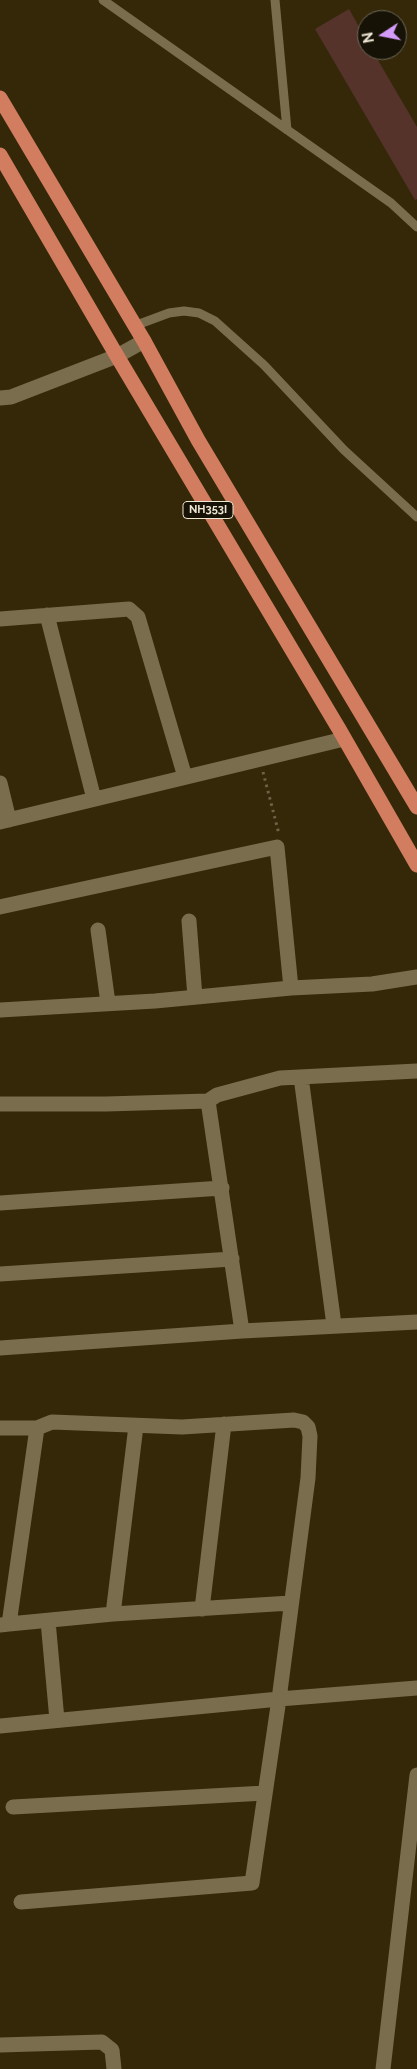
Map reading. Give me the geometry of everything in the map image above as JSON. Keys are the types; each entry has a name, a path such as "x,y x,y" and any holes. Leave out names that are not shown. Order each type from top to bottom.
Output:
{"highway":[{"name":"NH353I","path":"0,98 144,341 198,440 417,807"},
{"name":"NH353I","path":"0,155 417,865"}],"street":[{"path":"0,398 11,397 117,356 144,341"},
{"path":"0,619 129,609 138,617 185,778"},
{"path":"47,615 94,799"},
{"path":"0,783 4,821 344,739"},
{"path":"0,907 277,847 291,988"},
{"path":"189,921 195,997"},
{"path":"98,930 108,1003"},
{"path":"0,1010 195,997 291,988 372,984 417,977"},
{"path":"0,1104 106,1104 208,1101 217,1095 280,1078 417,1071"},
{"path":"301,1077 334,1325"},
{"path":"208,1101 242,1331"},
{"path":"0,1204 222,1188"},
{"path":"0,1274 232,1259"},
{"path":"0,1348 334,1325 417,1322"},
{"path":"0,1428 37,1428 52,1422 182,1427 294,1420 303,1422 308,1427 310,1436 308,1478 279,1699 252,1883 21,1902"},
{"path":"202,1609 224,1424"},
{"path":"112,1614 136,1426"},
{"path":"37,1428 4,1624 112,1614 291,1603"},
{"path":"48,1621 57,1720"},
{"path":"0,1726 279,1699 417,1688"},
{"path":"383,2069 417,1776"},
{"path":"13,1807 266,1793"},
{"path":"0,2046 102,2042 112,2050 114,2069"}],"lane":[{"path":"103,0 391,203 417,227"},
{"path":"274,0 286,130"},
{"path":"134,326 169,313 184,311 199,314 215,322 264,365 344,450 417,517"}],"path":[{"path":"259,760 280,835 277,847"}],"building":[{"path":"349,9 357,23 357,60 378,60 417,127 417,199 415,200 315,29"}]}
